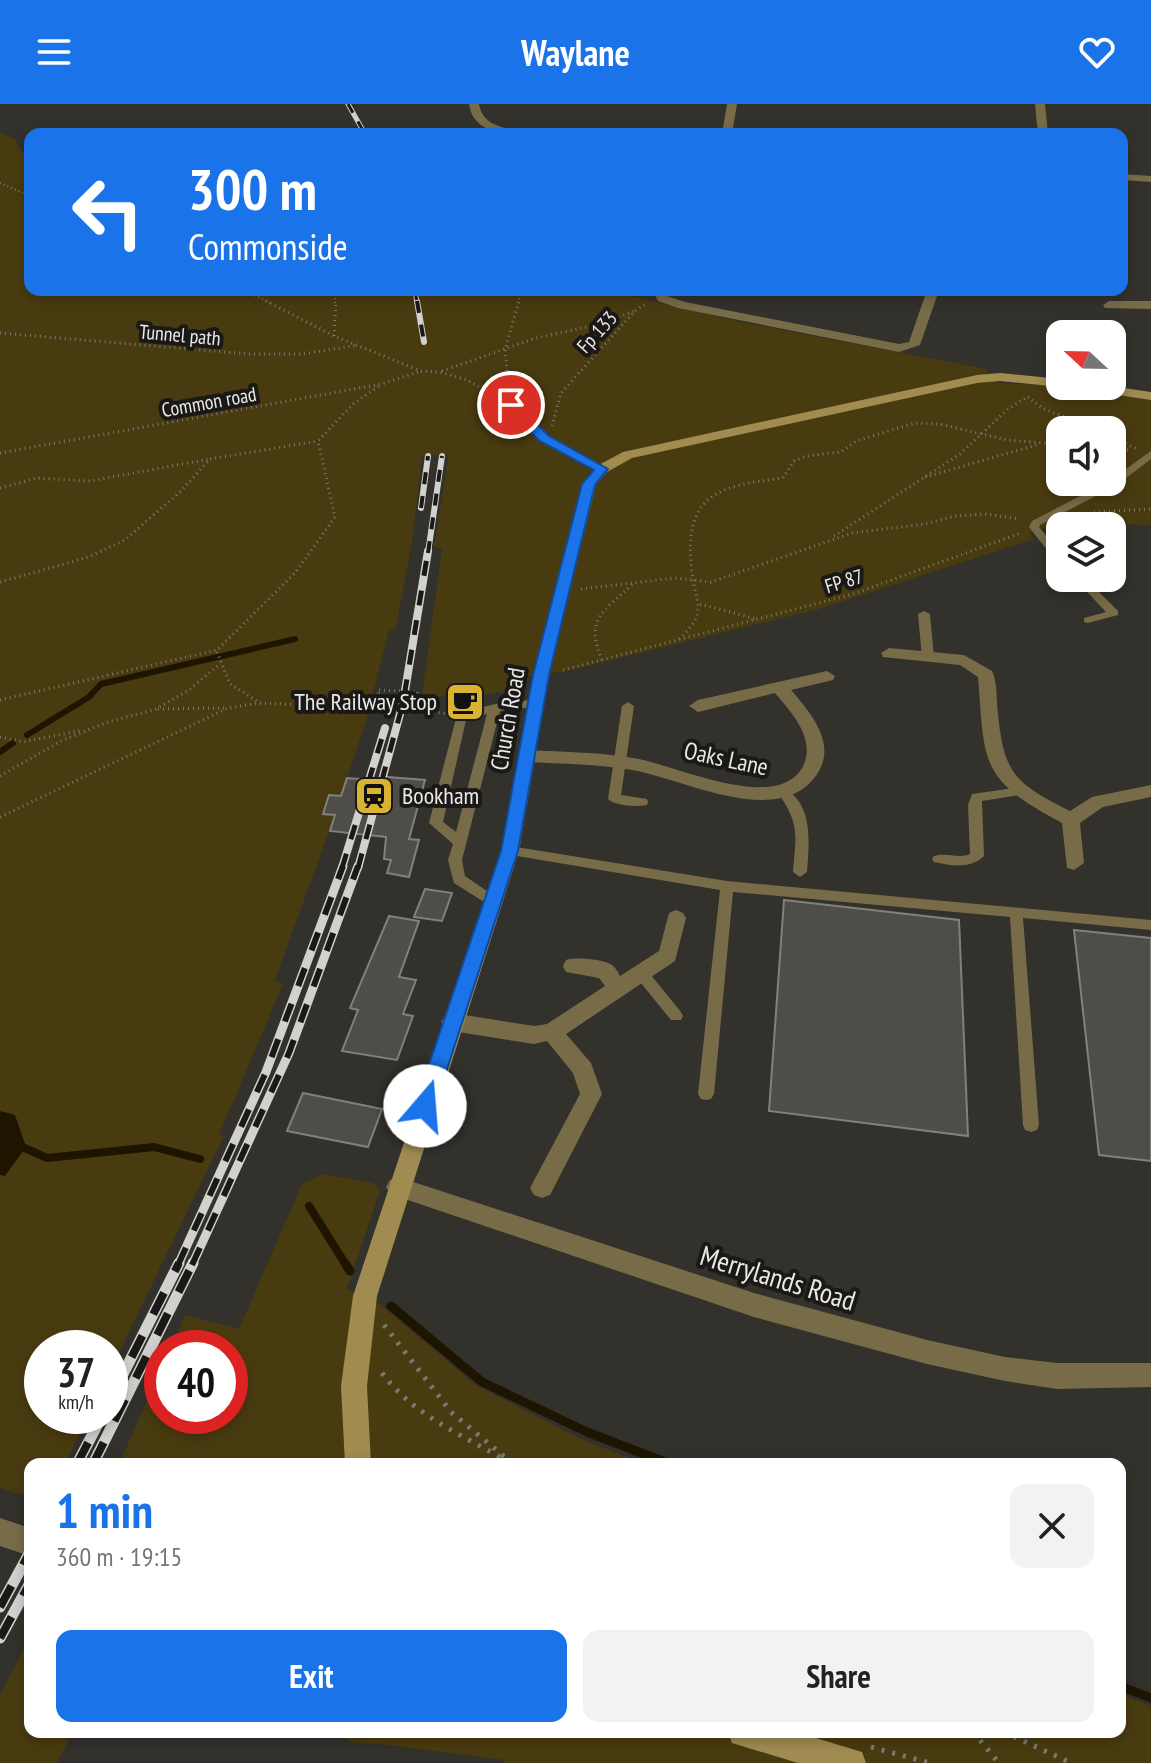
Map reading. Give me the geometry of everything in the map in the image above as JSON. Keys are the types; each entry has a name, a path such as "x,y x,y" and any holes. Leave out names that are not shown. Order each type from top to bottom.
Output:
{"street":[{"path":"474,104 482,128"},
{"path":"728,128 732,104"},
{"path":"1040,104 1042,128"},
{"path":"1128,177 1151,179"},
{"path":"665,296 682,305 761,323 899,348 914,345 931,296"},
{"path":"1109,305 1151,305"},
{"path":"602,469 628,455 657,448 977,379 1000,377 1046,382"},
{"path":"1126,392 1151,396"},
{"name":"Church Road","path":"358,1458 365,1296 510,851 541,675 589,484 602,469"},
{"path":"889,653 964,660 986,675 995,753 1005,777 1021,791 1071,820"},
{"name":"Oaks Lane","path":"698,706 827,676"},
{"name":"Oaks Lane","path":"528,756 621,762 750,794 784,793 808,776 815,761 815,752 811,727 780,688"},
{"path":"1071,820 1098,802 1151,791"},
{"path":"1071,820 1074,863"},
{"path":"452,1022 534,1035 552,1032 668,955 676,918"},
{"path":"573,966 605,971 617,987"},
{"path":"542,1188 591,1094 583,1069 552,1032"},
{"name":"Merrylands Road","path":"398,1187 754,1305 927,1352 1005,1369 1057,1376 1151,1375"},
{"path":"0,1532 24,1540"},
{"path":"757,1738 798,1756 851,1763"}],"lane":[{"path":"511,405 545,438 602,469"},
{"path":"1046,542 1034,527 1042,518 1113,483 1147,453"},
{"path":"1088,620 1114,613 1093,592"},
{"path":"924,614 928,657"},
{"path":"459,842 436,823 461,717 495,708 538,703"},
{"path":"628,706 614,799 642,802"},
{"path":"492,902 459,879 455,860 495,708"},
{"path":"939,859 968,861 977,856 974,805 977,797 1021,791"},
{"path":"784,793 796,804 801,817 800,872"},
{"path":"510,851 727,886 1151,925"},
{"path":"706,1094 727,886"},
{"path":"1016,911 1031,1125"},
{"path":"641,973 676,1016"}],"path":[{"path":"0,183 24,193"},
{"path":"256,296 334,336 421,371 440,372 467,380 511,405"},
{"path":"334,336 336,296"},
{"path":"511,405 505,350 520,296"},
{"name":"Fp 133","path":"545,438 555,419 561,393 635,311 655,296"},
{"path":"440,372 458,363 536,338 596,325 635,311"},
{"name":"Tunnel path","path":"0,333 249,354 303,354 358,345"},
{"name":"Common road","path":"0,453 382,384 421,371"},
{"path":"0,488 37,478 90,481 318,441 353,404 382,384"},
{"path":"1022,392 1042,408 1062,416"},
{"path":"829,540 960,454 1008,409 1027,396 1040,394"},
{"path":"677,641 696,621 700,604 693,581 692,520 698,506 712,494 730,485 783,478 794,461 806,456 841,452 856,441 901,425 940,424 981,435 1046,443"},
{"path":"0,700 217,650 295,573 335,517 318,441"},
{"path":"921,478 1042,443"},
{"path":"1126,443 1147,453"},
{"path":"0,582 89,557 125,540 181,491 210,459"},
{"path":"1092,512 1151,509"},
{"path":"563,585 585,590 674,578 711,582 852,533 925,524 955,516 1013,516 1034,527"},
{"name":"FP 87","path":"541,675 838,598 967,557 1034,527"},
{"path":"602,660 591,633 594,623 604,608 634,583"},
{"path":"700,604 758,619"},
{"path":"217,650 222,675 260,703"},
{"path":"0,776 61,741 156,709 189,690 220,664"},
{"path":"156,709 228,708 260,703 375,708 379,690 417,692 416,709 461,717"},
{"path":"0,817 228,708"},
{"path":"0,737 23,742 93,728"},
{"path":"382,1322 451,1412 505,1458"},
{"path":"362,1376 383,1374 397,1393 439,1425 501,1458"},
{"path":"978,1738 999,1763"},
{"path":"1017,1738 1071,1763"}],"shaded area":[{"path":"0,133 15,139 24,153 24,296 632,296 740,322 987,369 987,374 999,383 1046,385 1046,400 1126,400 1126,396 1151,399 1151,525 1126,524 1126,512 1046,512 1046,527 1030,533 1034,539 819,609 567,671 528,676 510,689 480,695 422,696 442,548 434,547 449,455 422,455 413,535 396,629 389,630 366,721 341,796 329,795 323,813 335,815 275,980 283,984 219,1135 224,1136 128,1334 128,1330 24,1330 24,1434 79,1434 68,1458 24,1458 24,1495 0,1488"},
{"path":"0,1111 15,1115 26,1147 5,1176 0,1175"},
{"path":"323,1174 373,1183 380,1190 347,1289 381,1305 477,1386 581,1439 630,1458 122,1458 144,1408 144,1434 248,1434 248,1330 178,1330 185,1315 239,1329 302,1184"},
{"path":"24,1649 24,1738 70,1738 57,1763 0,1763 0,1695"},
{"path":"1126,1696 1151,1706 1151,1763 505,1763 504,1760 355,1743 345,1738 1126,1738"}],"building":[{"path":"388,777 425,780 409,839 419,840 409,877 387,873 391,860 384,859 386,837 330,831 335,815 323,814 329,795 341,796 347,778 386,781"},
{"path":"425,889 452,893 442,921 414,917"},
{"path":"784,900 959,920 968,1136 769,1111"},
{"path":"389,916 419,921 399,977 416,980 403,1014 413,1016 397,1060 342,1051 358,1010 350,1008"},
{"path":"1074,930 1151,938 1151,1161 1099,1155"},
{"path":"303,1093 382,1109 368,1147 287,1131"}],"waterway":[{"path":"27,735 89,697 101,684 295,639"},
{"path":"0,752 13,743"},
{"path":"20,1146 47,1158 154,1147 200,1159"},
{"path":"309,1206 346,1265"},
{"path":"345,1263 350,1271"},
{"path":"391,1306 482,1382 587,1432 654,1458"},
{"path":"1126,1688 1151,1698"}],"railway":[{"path":"348,104 362,128"},
{"path":"416,296 417,303"},
{"path":"417,301 424,342"},
{"path":"421,508 428,456"},
{"path":"428,553 442,456"},
{"path":"358,868 403,703 428,551"},
{"path":"342,868 385,728"},
{"path":"178,1265 266,1072 343,866"},
{"path":"192,1265 289,1053 358,866"},
{"path":"96,1458 193,1263"},
{"path":"128,1364 178,1265"},
{"path":"80,1458 93,1434"},
{"path":"0,1607 24,1563"},
{"path":"0,1638 24,1594"}],"place":[{"name":"The Railway Stop","path":"465,702"},
{"name":"Bookham","path":"374,796"}],"route":[{"path":"425,1106 510,851 541,675 579,517 589,484 602,469 545,438 511,405"}]}
